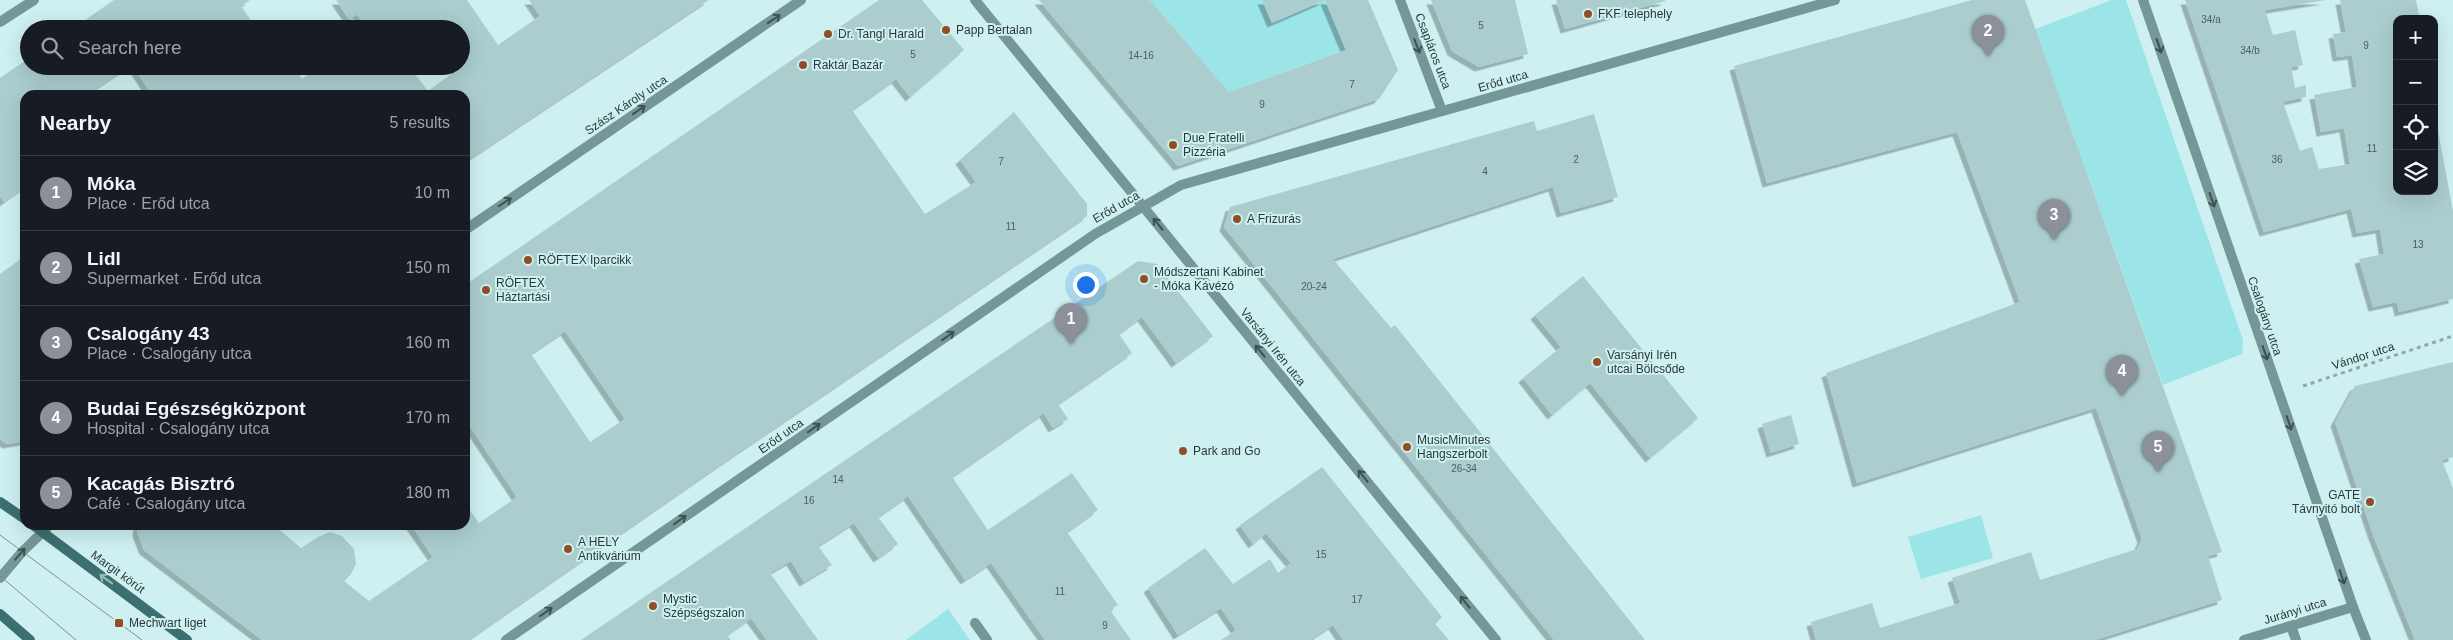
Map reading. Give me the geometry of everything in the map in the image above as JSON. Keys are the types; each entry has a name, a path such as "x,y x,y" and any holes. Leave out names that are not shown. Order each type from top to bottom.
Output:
{"main road":[{"path":"0,502 20,516"},
{"name":"Margit körút","path":"49,530 187,640"},
{"path":"0,614 30,640"}],"street":[{"path":"0,22 34,0"},
{"name":"Szász Károly utca","path":"470,227 801,0"},
{"name":"Varsányi Irén utca","path":"975,0 1496,640"},
{"name":"Csapláros utca","path":"1400,0 1442,111"},
{"name":"Erőd utca","path":"506,640 1095,234 1181,185 1835,0"},
{"name":"Csalogány utca","path":"2143,0 2366,640"},
{"path":"0,578 44,530"},
{"name":"Jurányi utca","path":"2244,640 2353,606"},
{"path":"974,623 987,640"},
{"path":"2291,626 2296,640"}],"path":[{"name":"Vándor utca","path":"2279,394 2453,336"}],"shaded area":[{"path":"1150,0 1262,0 1272,23 1325,0 1346,50 1229,92"},
{"path":"2112,0 2126,0 2243,340 2242,354 2163,385 2035,29"},
{"path":"1981,515 1993,558 1921,579 1908,537"},
{"path":"948,609 970,640 906,640"}],"building":[{"path":"114,0 250,0 241,6 251,20 85,20"},
{"path":"336,0 467,0 498,45 540,16 529,0 709,0 470,159 470,90 429,90 450,75 470,75 470,20 361,20 357,14 349,19"},
{"path":"879,0 922,0 964,50 910,97 896,79 852,110 925,214 976,182 960,160 1014,112 1087,204 1087,216 717,467 468,640 262,640 144,550 137,532 137,530 280,530 301,548 330,532 342,536 354,549 356,564 351,574 344,581 369,601 433,557 414,530 470,530 470,510 479,523 517,497 470,426 470,282","holes":["565,331 625,419 590,442 531,354"]},
{"path":"1039,0 1150,0 1229,92 1346,50 1325,0 1368,0 1398,70 1379,99 1178,166"},
{"path":"1262,0 1325,0 1272,23"},
{"path":"1431,0 1515,0 1528,54 1479,67 1452,51"},
{"name":"FKF telephely","path":"1556,0 1665,0 1665,1 1565,29"},
{"path":"1972,0 2025,0 2222,552 2208,556 2222,600 2095,640 1816,640 1811,622 1872,603 1880,628 1960,603 1952,578 2031,552 2040,580 2137,549 2142,539 2096,408 1857,483 1826,373 2020,302 1957,132 1767,183 1734,66"},
{"path":"2185,0 2326,0 2265,10 2273,35 2295,30 2303,65 2291,67 2295,88 2306,85 2306,97 2283,102 2300,151 2312,147 2319,169 2350,164 2344,128 2321,132 2314,95 2357,87 2352,55 2337,57 2333,34 2346,32 2340,0 2416,0 2419,15 2393,15 2393,195 2438,195 2438,130 2453,211 2453,299 2399,312 2397,302 2373,307 2359,259 2384,254 2380,229 2357,233 2351,209 2264,232"},
{"path":"20,64 20,75 116,75 94,90 20,90 20,191 4,202 0,196 0,78"},
{"path":"139,75 300,75 302,79 307,75 416,75 427,90 149,90"},
{"path":"1594,114 1618,197 1561,213 1553,187 1333,259 1391,328 1395,325 1645,640 1554,640 1224,227 1230,207 1534,121 1537,131"},
{"path":"20,260 20,442 7,444 0,439 0,274"},
{"path":"1138,261 1157,264 1213,336 1176,363 1142,317 1119,334 1132,353 1058,404 1068,419 1053,428 1044,413 952,477 988,530 1072,473 1098,510 1067,532 1118,605 1110,610 1131,640 1045,640 991,563 965,580 908,496 878,517 898,544 878,558 854,523 818,546 832,565 804,582 791,561 770,573 818,640 767,640 751,618 727,635 731,640 581,640"},
{"name":"Varsányi Irén utcai Bölcsőde","path":"1583,276 1698,418 1650,458 1590,383 1552,415 1523,378 1561,347 1535,315"},
{"path":"2453,362 2453,457 2442,460 2453,489 2453,640 2415,640 2373,535 2335,422 2355,386"},
{"path":"1791,415 1799,444 1771,453 1762,424"},
{"path":"1322,467 1442,617 1435,624 1449,640 1343,640 1333,625 1310,640 1221,640 1236,630 1221,608 1178,635 1148,588 1205,548 1233,584 1270,559 1278,573 1291,563 1266,533 1253,544 1240,525"}],"tram line":[{"path":"0,535 142,640"},
{"path":"0,576 76,640"}],"place":[{"name":"FKF telephely","path":"1588,14"},
{"name":"Papp Bertalan","path":"946,30"},
{"name":"Dr. Tangl Harald","path":"828,34"},
{"name":"Lidl","path":"1988,56"},
{"name":"Raktár Bazár","path":"803,65"},
{"name":"Due Fratelli Pizzéria","path":"1173,145"},
{"name":"A Frizurás","path":"1237,219"},
{"name":"Csalogány 43","path":"2054,240"},
{"name":"RÖFTEX Iparcikk","path":"528,260"},
{"name":"Módszertani Kabinet - Móka Kávézó","path":"1144,279"},
{"name":"RÖFTEX Háztartási","path":"486,290"},
{"name":"Móka","path":"1071,344"},
{"name":"Varsányi Irén utcai Bölcsőde","path":"1597,362"},
{"name":"Budai Egészségközpont","path":"2122,396"},
{"name":"MusicMinutes Hangszerbolt","path":"1407,447"},
{"name":"Park and Go","path":"1183,451"},
{"name":"Kacagás Bisztró","path":"2158,472"},
{"name":"GATE Távnyitó bolt","path":"2370,502"},
{"name":"A HELY Antikvárium","path":"568,549"},
{"name":"Mystic Szépségszalon","path":"653,606"},
{"name":"Mechwart liget","path":"119,623"}]}
